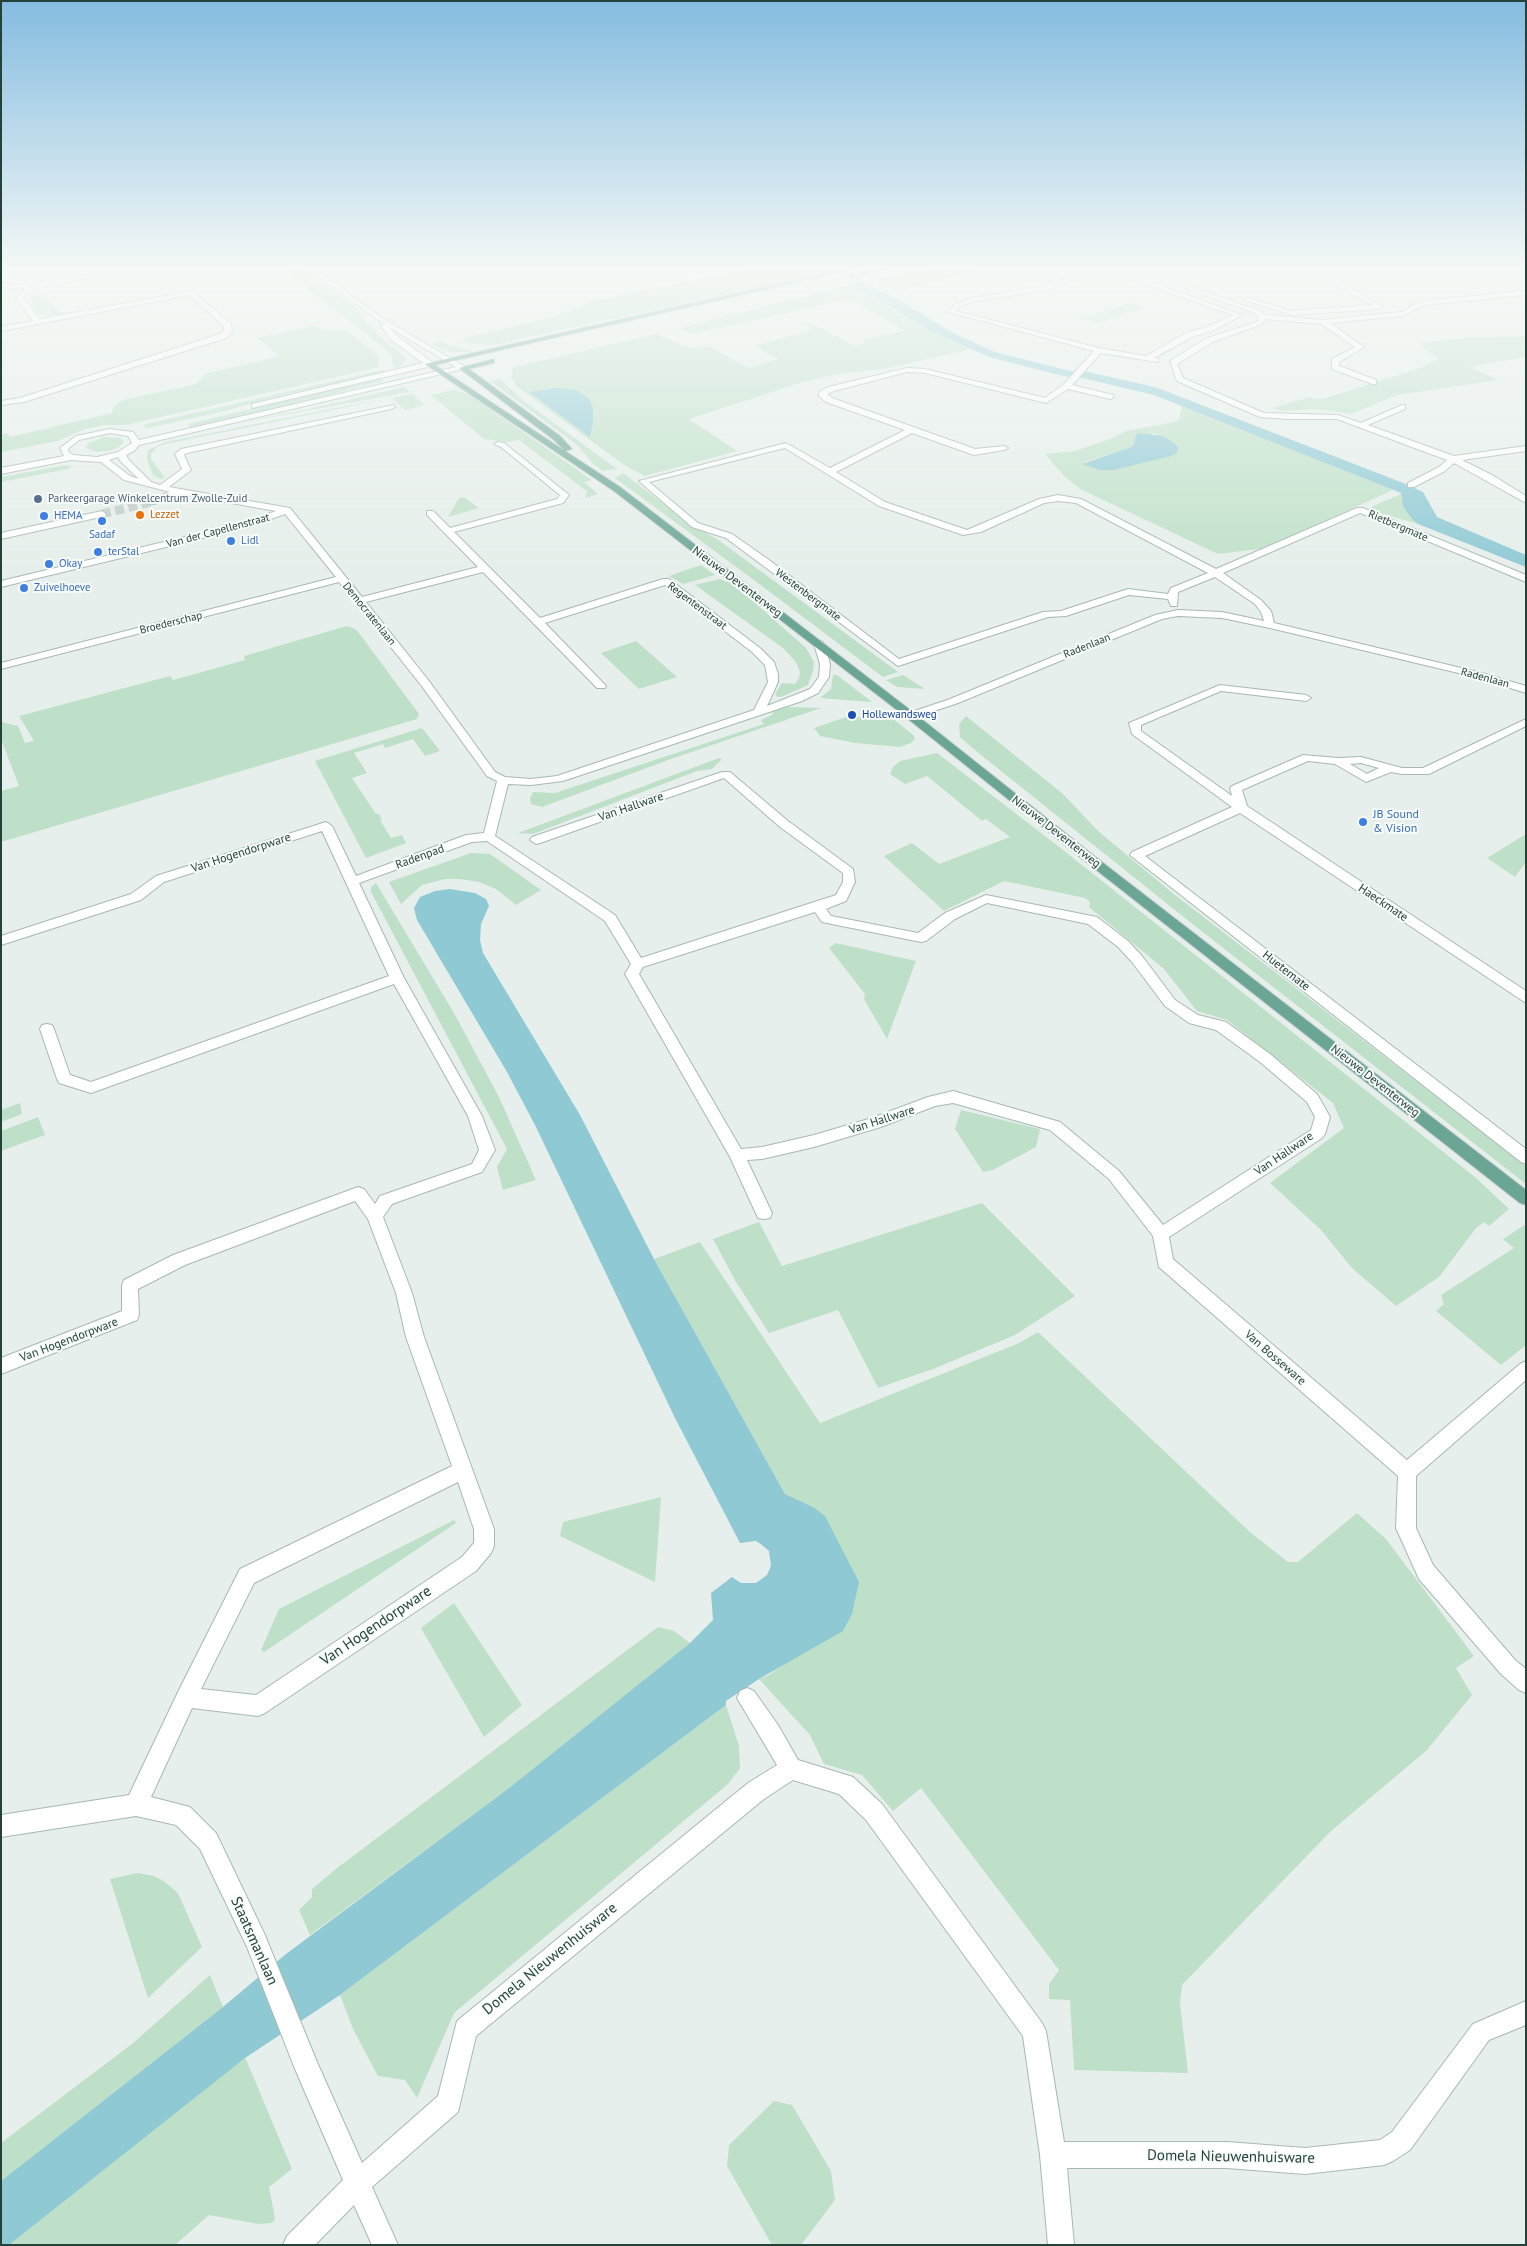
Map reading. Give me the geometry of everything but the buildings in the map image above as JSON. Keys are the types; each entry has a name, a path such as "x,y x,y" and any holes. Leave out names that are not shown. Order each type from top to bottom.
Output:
{"main road":[{"name":"Nieuwe Deventerweg","path":"468,372 557,438 585,466"},
{"name":"Nieuwe Deventerweg","path":"442,373 617,488 1526,1198"}],"street":[{"path":"1,403 21,400 110,372"},
{"path":"183,423 396,372"},
{"path":"1,471 71,457 87,460 104,459 131,449 136,443 447,372"},
{"path":"900,372 831,389 822,394 829,400 974,452 1004,448"},
{"path":"928,372 1046,401 1067,386 1081,372"},
{"path":"1177,372 1180,380 1263,414 1288,417 1338,417 1362,425 1453,459 1489,477 1526,500"},
{"path":"1347,372 1373,382"},
{"path":"1067,386 1110,397"},
{"path":"161,488 188,470 179,454 184,451 391,407"},
{"path":"1362,425 1402,407"},
{"path":"829,472 913,429"},
{"path":"54,450 64,448 68,443 86,435 110,431 134,433 136,443"},
{"path":"448,531 560,501 565,495 504,445 498,444"},
{"name":"Westenbergmate","path":"1172,597 1128,592 1062,614 1047,614 898,663 729,536 695,524 643,482 786,445 882,504 966,533 978,530 1042,500 1058,498 1078,501 1216,573"},
{"path":"64,448 65,453 71,457"},
{"path":"1410,485 1442,469 1453,459 1526,448"},
{"path":"121,454 124,460 148,483"},
{"path":"1,461 19,458"},
{"path":"104,459 106,463 128,478 161,488 287,510"},
{"path":"151,502 181,491"},
{"name":"Democratenlaan","path":"287,510 340,579 424,682 491,774 503,780"},
{"name":"Van der Capellenstraat","path":"1,584 246,526 287,510"},
{"name":"Rietbergmate","path":"1216,573 1360,510 1526,579"},
{"path":"430,513 483,569 601,686"},
{"path":"1,536 102,514"},
{"path":"358,601 483,569"},
{"path":"1178,613 1172,597 1174,590 1216,573 1258,602 1266,611 1270,625"},
{"name":"Broederschap","path":"1,666 340,579"},
{"name":"Regentenstraat","path":"538,622 666,581 756,650 770,664 773,682 759,711"},
{"name":"Radenlaan","path":"910,716 954,701 1159,617 1178,613 1222,614 1478,675 1526,690"},
{"path":"764,1214 737,1155 632,974 638,964 610,918 489,837 503,780 531,782 559,779 798,699 814,691 824,678 825,664 819,644"},
{"name":"Haeckmate","path":"1306,698 1220,688 1135,723 1136,732 1241,808 1526,998"},
{"path":"1241,808 1236,788 1307,757 1338,761 1362,760 1402,771 1426,772 1526,722"},
{"path":"1338,761 1366,779 1392,767"},
{"name":"Van Hallware","path":"536,840 726,774 784,824 849,872 849,882 841,898 638,964"},
{"name":"Huetemate","path":"1241,808 1136,855 1526,1158"},
{"name":"Van Hogendorpware","path":"1,941 136,897 160,879 326,826 397,978 475,1116 486,1150 477,1168 386,1200 375,1216"},
{"name":"Radenpad","path":"351,882 470,838 489,837"},
{"name":"Van Hallware","path":"737,1155 762,1153 814,1141 876,1123 933,1101 953,1097 1055,1126 1114,1175 1162,1234 1317,1134 1322,1117 1312,1098 1265,1058 1221,1026 1194,1019 1170,1003 1137,959 1123,944 1092,920 986,899 950,916 929,930 921,938 827,919 818,907"},
{"path":"47,1029 64,1079 91,1088 397,978"},
{"name":"Van Hogendorpware","path":"1,1366 132,1316 130,1285 179,1260 358,1193 375,1216 404,1293 415,1337 484,1529 484,1546 469,1564 258,1706 186,1697"},
{"name":"Van Bosseware","path":"1162,1234 1165,1262 1407,1472"},
{"path":"1526,1369 1407,1472 1406,1528 1426,1572 1508,1667 1526,1683"},
{"path":"136,1805 186,1697 247,1576 463,1470"},
{"path":"747,1698 777,1743 791,1769 846,1785 874,1812 1034,2031 1053,2155 1061,2245"},
{"name":"Domela Nieuwenhuisware","path":"296,2245 358,2183 449,2103 464,2029 756,1791 791,1769"},
{"name":"Staatsmanlaan","path":"1,1826 136,1805 182,1815 208,1842 256,1942 307,2069 385,2245"},
{"name":"Domela Nieuwenhuisware","path":"1053,2155 1228,2155 1305,2161 1384,2152 1401,2141 1481,2032 1526,2013"}],"green space":[{"path":"214,372 359,372 126,425 105,425 85,429 58,441 1,452 1,435 7,433 10,437 112,413 114,406 123,400 196,384 205,374"},
{"path":"374,372 386,372 148,428 143,427 146,424"},
{"path":"511,372 858,372 838,374 803,382 689,419 737,451 645,476 627,467 516,386"},
{"path":"1408,372 1480,372 1499,380 1397,395 1352,414 1318,409 1282,411 1272,408 1310,397 1323,399"},
{"path":"380,378 384,381 244,416 190,428 188,424"},
{"path":"500,379 524,401 617,469 603,471 593,464 577,445 490,381"},
{"path":"404,387 410,392 228,425 304,410"},
{"path":"454,390 467,393 592,480 584,482 598,494 585,498 587,491 519,440 507,442 484,439 431,395"},
{"path":"413,394 424,405 405,410 392,398"},
{"path":"392,398 157,447 151,454 151,459 165,478 160,479 153,475 147,460 148,450 165,442"},
{"path":"1182,405 1393,490 1266,548 1218,554 1080,489 1064,476 1045,454 1075,451 1126,431 1179,420","holes":["1154,433 1174,443 1138,463 1114,470 1082,463 1131,447"]},
{"path":"104,437 120,438 124,442 119,447 109,451 96,452 86,448 88,443"},
{"path":"66,465 72,466 68,469 1,482 1,477"},
{"path":"623,473 695,527 717,539 898,672 883,677 615,478"},
{"path":"1401,494 1401,498 1412,519 1418,524 1370,510 1373,506"},
{"path":"464,497 479,508 448,517 459,498"},
{"path":"701,565 715,575 683,584 669,576"},
{"path":"720,579 730,583 755,603 806,648 814,662 808,685 777,697 775,694 782,683 795,684 799,678 800,672 796,662 783,648 695,585"},
{"path":"347,626 359,633 419,714 417,719 1,842 1,791 19,786 1,739 1,722 18,726 25,743 34,741 19,716 170,676 173,680 245,660 244,656"},
{"path":"636,641 677,677 639,689 601,653"},
{"path":"833,675 837,675 872,702 820,698 831,689"},
{"path":"903,675 925,689 897,687 886,680"},
{"path":"787,707 821,708 671,759 542,807 531,804 530,798 533,792 555,793 764,724 761,720 772,715 774,710"},
{"path":"878,710 887,714 913,735 915,739 911,743 900,747 855,743 820,736 814,728 849,716 876,719"},
{"path":"966,716 1063,794 1098,831 1170,891 1526,1166 1526,1184 1195,926 976,751 960,737 959,724"},
{"path":"422,728 440,751 425,756 413,739 385,748 383,744 354,753 367,773 352,778 376,814 379,814 382,819 380,820 391,838 402,835 406,843 366,858 315,761"},
{"path":"937,753 1058,846 1475,1177 1509,1209 1489,1226 1484,1222 1476,1228 1439,1277 1396,1306 1352,1268 1321,1230 1270,1183 1344,1128 1333,1103 1227,1020 1197,1011 1164,969 1089,907 1090,902 1085,898 1004,881 944,911 884,856 912,843 939,864 1010,837 986,819 982,821 927,776 905,784 890,774 893,767 900,761"},
{"path":"719,758 722,759 712,769 697,771 533,834 518,833"},
{"path":"1526,834 1526,862 1515,877 1487,858"},
{"path":"471,853 490,854 541,890 516,905 496,889 479,882 445,879 422,885 401,904 389,882"},
{"path":"376,883 454,1013 499,1097 536,1180 503,1190 497,1167 507,1149 371,892 371,887"},
{"path":"836,943 916,961 887,1039 864,999 865,994 829,948"},
{"path":"20,1103 22,1114 1,1122 1,1110"},
{"path":"961,1110 1040,1129 1036,1147 993,1170 983,1172 955,1129"},
{"path":"38,1117 45,1135 1,1151 1,1131"},
{"path":"982,1203 1075,1296 1015,1335 933,1369 878,1388 838,1310 769,1333 736,1282 713,1239 759,1222 782,1266"},
{"path":"1526,1224 1526,1345 1501,1365 1436,1311 1444,1304 1441,1295 1514,1248 1503,1239"},
{"path":"700,1242 820,1423 1019,1343 1038,1332 1251,1533 1288,1562 1298,1562 1357,1513 1386,1539 1474,1656 1456,1668 1472,1695 1427,1750 1331,1831 1182,1985 1180,2003 1188,2073 1074,2070 1070,2000 1049,1999 1049,1984 1059,1970 921,1788 893,1811 862,1775 824,1764 810,1735 759,1679 769,1675 784,1664 813,1507 785,1494 654,1259"},
{"path":"661,1497 655,1582 560,1536 563,1522"},
{"path":"454,1520 456,1523 264,1652 261,1650 279,1609"},
{"path":"454,1603 522,1705 484,1737 421,1628"},
{"path":"658,1627 674,1631 690,1643 509,1788 310,1935 299,1910 312,1897 312,1889 337,1868"},
{"path":"726,1705 739,1746 740,1768 728,1784 454,2013 417,2098 405,2080 378,2076 353,2029 340,1995"},
{"path":"138,1873 154,1876 178,1893 202,1947 148,1998 110,1879"},
{"path":"210,1975 223,2007 1,2181 1,2143 132,2044"},
{"path":"245,2057 292,2169 269,2187 275,2219 272,2223 259,2224 209,2215 175,2245 9,2245"},
{"path":"774,2101 792,2105 831,2171 835,2200 801,2245 772,2245 727,2166 729,2145"}],"water":[{"path":"1047,372 1088,372 1155,387 1406,484 1423,492 1437,517 1526,555 1526,567 1418,524 1403,506 1401,493 1154,395 1082,378"},
{"path":"557,388 577,390 589,399 593,407 590,437 529,392"},
{"path":"1140,433 1163,436 1174,443 1178,448 1177,453 1114,470 1100,470 1082,464 1131,447 1134,444 1136,435"},
{"path":"450,889 475,893 486,899 489,906 481,924 480,940 483,953 580,1115 654,1259 785,1494 813,1507 825,1516 859,1582 852,1614 843,1631 759,1679 726,1701 726,1705 340,1995 245,2058 9,2245 1,2245 1,2181 223,2007 286,1954 509,1788 690,1643 713,1620 711,1593 732,1577 741,1583 756,1583 767,1575 771,1566 769,1551 762,1545 756,1541 740,1543 675,1418 535,1125 507,1072 417,920 414,908 420,897 435,891"}],"tunnel":[{"path":"102,514 151,502"}],"place":[{"name":"Parkeergarage Winkelcentrum Zwolle-Zuid","path":"38,499"},
{"name":"Lezzet","path":"140,515"},
{"name":"HEMA","path":"44,516"},
{"name":"Sadaf","path":"102,521"},
{"name":"Lidl","path":"231,541"},
{"name":"terStal","path":"98,552"},
{"name":"Okay","path":"49,564"},
{"name":"Zuivelhoeve","path":"24,588"},
{"name":"Hollewandsweg","path":"852,715"},
{"name":"JB Sound & Vision","path":"1363,822"}]}
